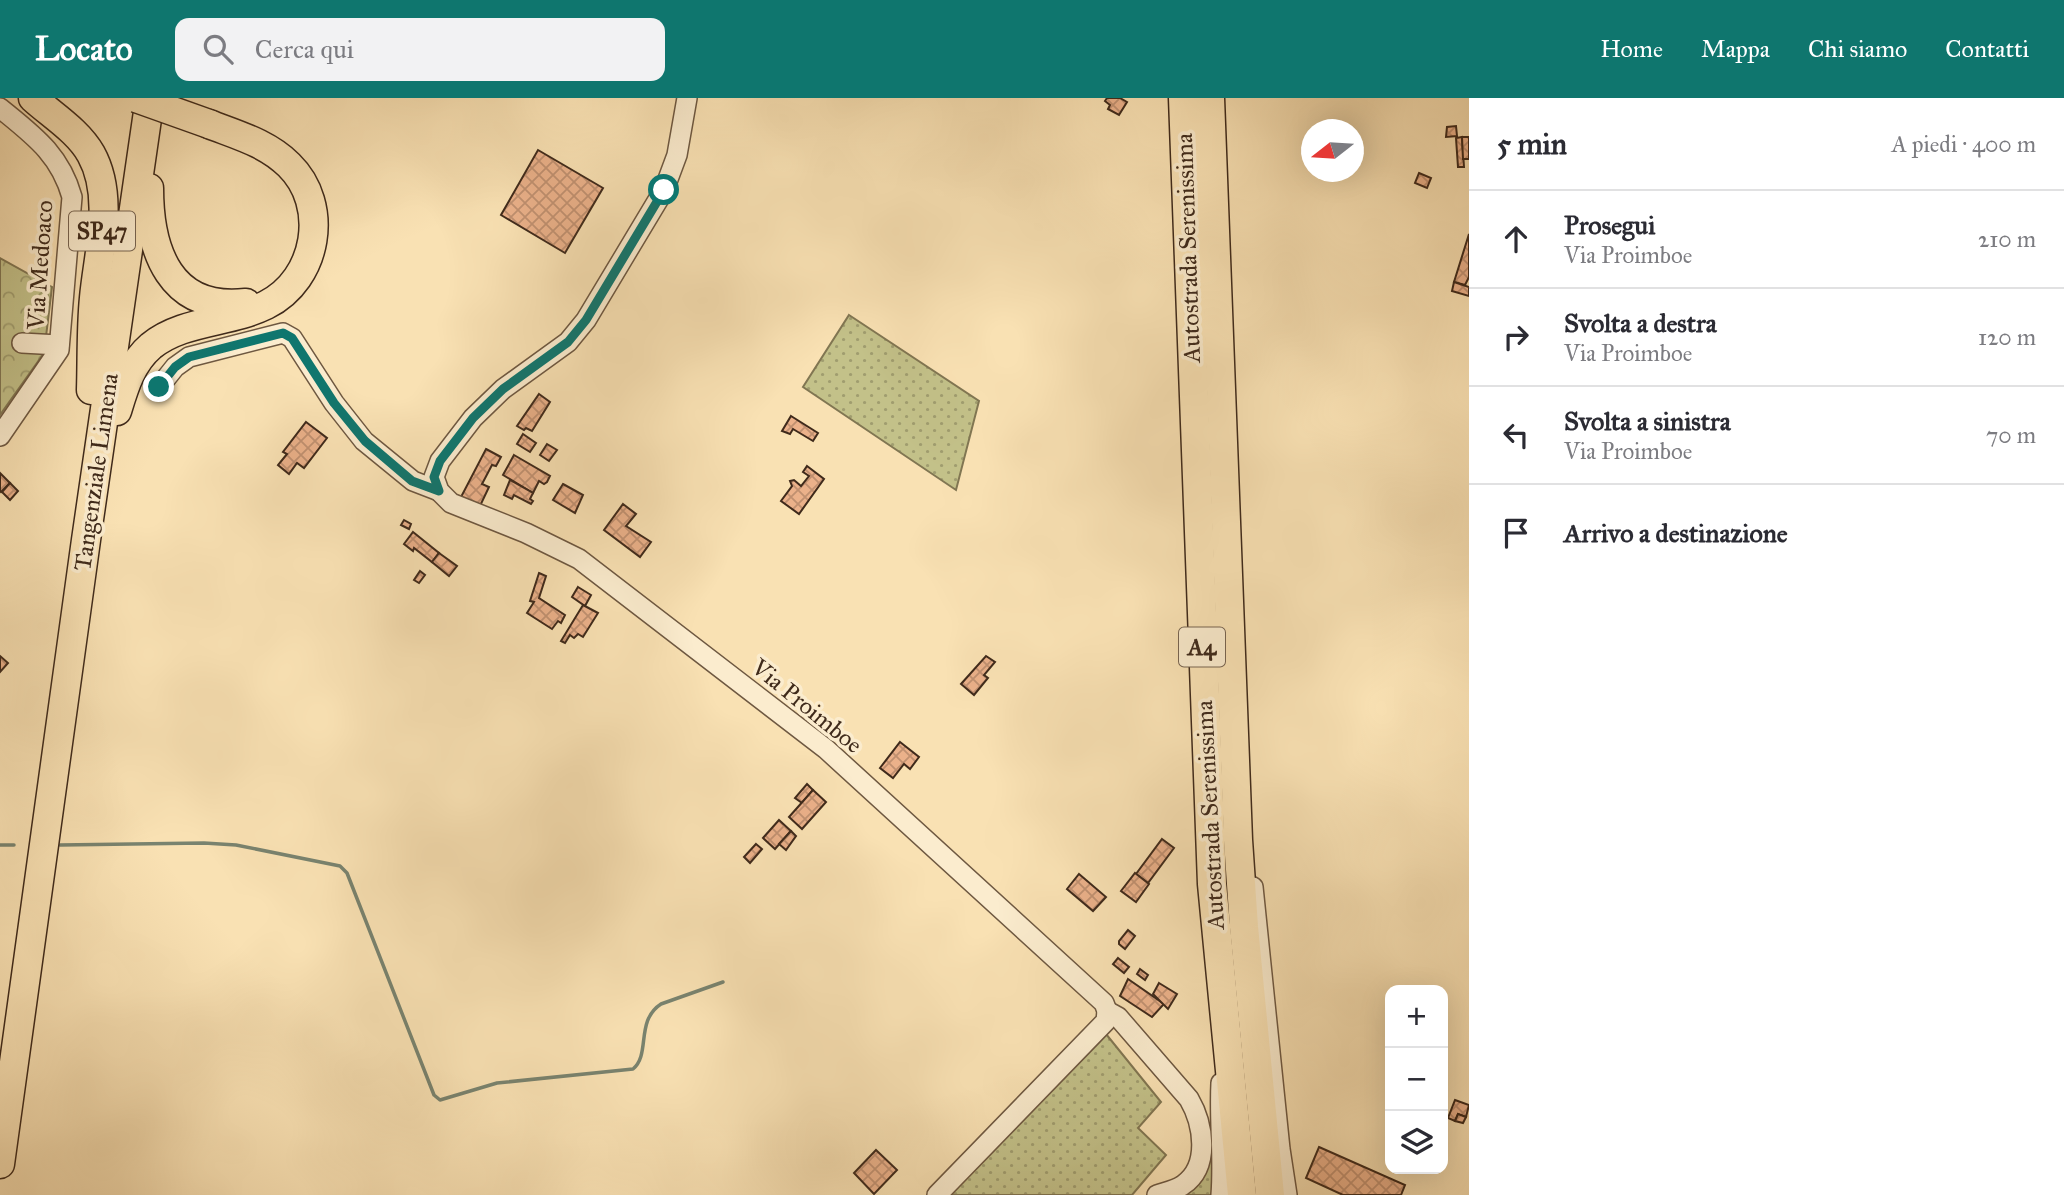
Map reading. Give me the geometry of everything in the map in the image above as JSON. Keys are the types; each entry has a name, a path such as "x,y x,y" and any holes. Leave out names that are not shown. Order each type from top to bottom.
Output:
{"highway":[{"name":"SP47","path":"33,98 82,140 93,157 101,183 104,212 93,300 91,390"},
{"name":"Tangenziale Limena","path":"36,845 91,390 135,98"},
{"path":"86,540 106,476 115,418 124,386 140,358 150,346 178,331 264,306 287,290 308,259 314,240 313,213 305,187 297,174 274,152 209,124 135,98"},
{"name":"Tangenziale Limena","path":"36,845 86,540 150,98"},
{"name":"SP47","path":"162,98 150,169 150,212 152,234 158,253 173,278 197,297 215,303 233,304 262,298 295,279"},
{"name":"Autostrada Serenissima","path":"1183,98 1212,884 1242,1195"},
{"name":"Autostrada Serenissima","path":"1210,98 1234,755 1244,927 1270,1195"},
{"path":"0,1046 36,845"},
{"path":"0,1164 36,845"}],"street":[{"path":"439,491 434,477 440,461 473,418 503,389 568,342 586,320 664,190 677,155 687,98"},
{"name":"Via Medoaco","path":"0,108 29,132 57,161 66,176 72,197 59,350 0,436"},
{"name":"Via Proimboe","path":"159,387 175,367 189,357 283,333 292,338 334,403 365,441 412,481 439,491 451,503 526,533 579,559 826,749 1104,1003 1107,1010 1118,1017 1189,1099 1196,1111 1201,1134 1201,1156 1197,1167 1182,1186 1157,1195"},
{"path":"22,343 60,345"},
{"path":"1234,755 1257,911 1280,1149 1287,1195"},
{"path":"937,1195 1106,1021 1107,1010"},
{"path":"1221,1195 1223,1173 1219,1116 1223,1012"}],"green space":[{"path":"0,258 52,287 44,353 0,415"},
{"path":"849,315 979,401 956,490 803,387"},
{"path":"1106,1034 1161,1102 1138,1128 1166,1155 1132,1195 946,1195"},
{"path":"1216,1149 1212,1195 1178,1195 1209,1150"}],"building":[{"path":"1107,98 1120,98 1127,102 1119,115 1108,109 1110,105 1105,101"},
{"path":"1456,126 1457,136 1446,137 1447,127"},
{"path":"1462,137 1464,167 1458,167 1456,138"},
{"path":"1462,137 1469,137 1469,159 1463,159"},
{"path":"538,150 603,188 565,253 501,215"},
{"path":"1419,173 1431,178 1427,188 1415,183"},
{"path":"1469,234 1469,277 1465,285 1454,282"},
{"path":"1454,282 1469,287 1469,296 1452,291"},
{"path":"539,394 550,402 532,431 526,428 524,430 517,426"},
{"path":"791,416 818,433 813,441 793,429 790,434 782,431"},
{"path":"306,422 327,438 304,468 297,463 289,474 278,465 287,454 283,452"},
{"path":"523,434 536,443 530,452 517,444"},
{"path":"547,444 557,450 549,461 540,455"},
{"path":"486,449 501,457 496,466 492,465 482,484 489,487 480,506 461,497"},
{"path":"514,455 550,476 547,482 544,484 539,481 533,493 503,475"},
{"path":"807,466 824,479 799,514 781,501 792,486 790,481 794,480 801,486 809,476 803,472"},
{"path":"0,473 10,483 1,492 0,491"},
{"path":"510,480 533,493 531,504 514,495 512,499 504,495"},
{"path":"10,483 18,491 10,500 2,492"},
{"path":"563,484 583,495 575,513 553,500"},
{"path":"623,504 636,514 626,526 651,542 640,557 604,530"},
{"path":"404,520 411,524 409,529 401,525"},
{"path":"413,532 439,553 432,562 404,544"},
{"path":"439,553 457,566 449,576 432,562"},
{"path":"420,571 425,575 419,583 414,580"},
{"path":"539,573 546,576 539,598 565,615 561,623 558,621 552,629 527,613 534,602 530,601"},
{"path":"578,587 591,595 585,606 572,597"},
{"path":"583,605 598,613 583,637 578,634 574,638 570,635 565,643 561,641"},
{"path":"0,656 8,663 0,672"},
{"path":"986,656 995,662 984,675 988,678 974,695 961,684"},
{"path":"900,742 919,757 910,769 904,764 893,778 880,768"},
{"path":"807,784 813,790 802,803 795,798"},
{"path":"813,790 826,802 802,829 789,817"},
{"path":"779,820 791,831 775,849 763,838"},
{"path":"791,831 796,836 786,850 779,844"},
{"path":"1162,839 1174,848 1148,883 1136,874"},
{"path":"756,844 762,849 750,863 744,857"},
{"path":"1135,873 1149,884 1136,902 1121,891"},
{"path":"1079,874 1106,897 1093,911 1067,889"},
{"path":"1128,930 1135,936 1125,949 1119,941"},
{"path":"1118,958 1129,967 1124,973 1113,964"},
{"path":"1140,969 1148,975 1145,980 1137,974"},
{"path":"1128,979 1164,1004 1152,1017 1120,996"},
{"path":"1159,983 1177,994 1168,1009 1153,994"},
{"path":"1455,1100 1469,1105 1466,1117 1458,1114 1455,1121 1448,1118"},
{"path":"1458,1114 1466,1117 1463,1123 1455,1121"},
{"path":"1319,1147 1405,1185 1401,1195 1343,1195 1306,1178"},
{"path":"876,1150 897,1170 874,1194 854,1173"}],"waterway":[{"path":"0,845 14,845"},
{"path":"60,845 236,845 340,866 347,873 434,1095 440,1100 497,1083 633,1069 641,1055 645,1028 653,1011 661,1004 723,982"}],"route":[{"path":"159,387 175,367 189,357 283,333 292,338 334,403 365,441 412,481 439,491 434,477 440,461 473,418 503,389 568,342 586,320 664,190"}]}
